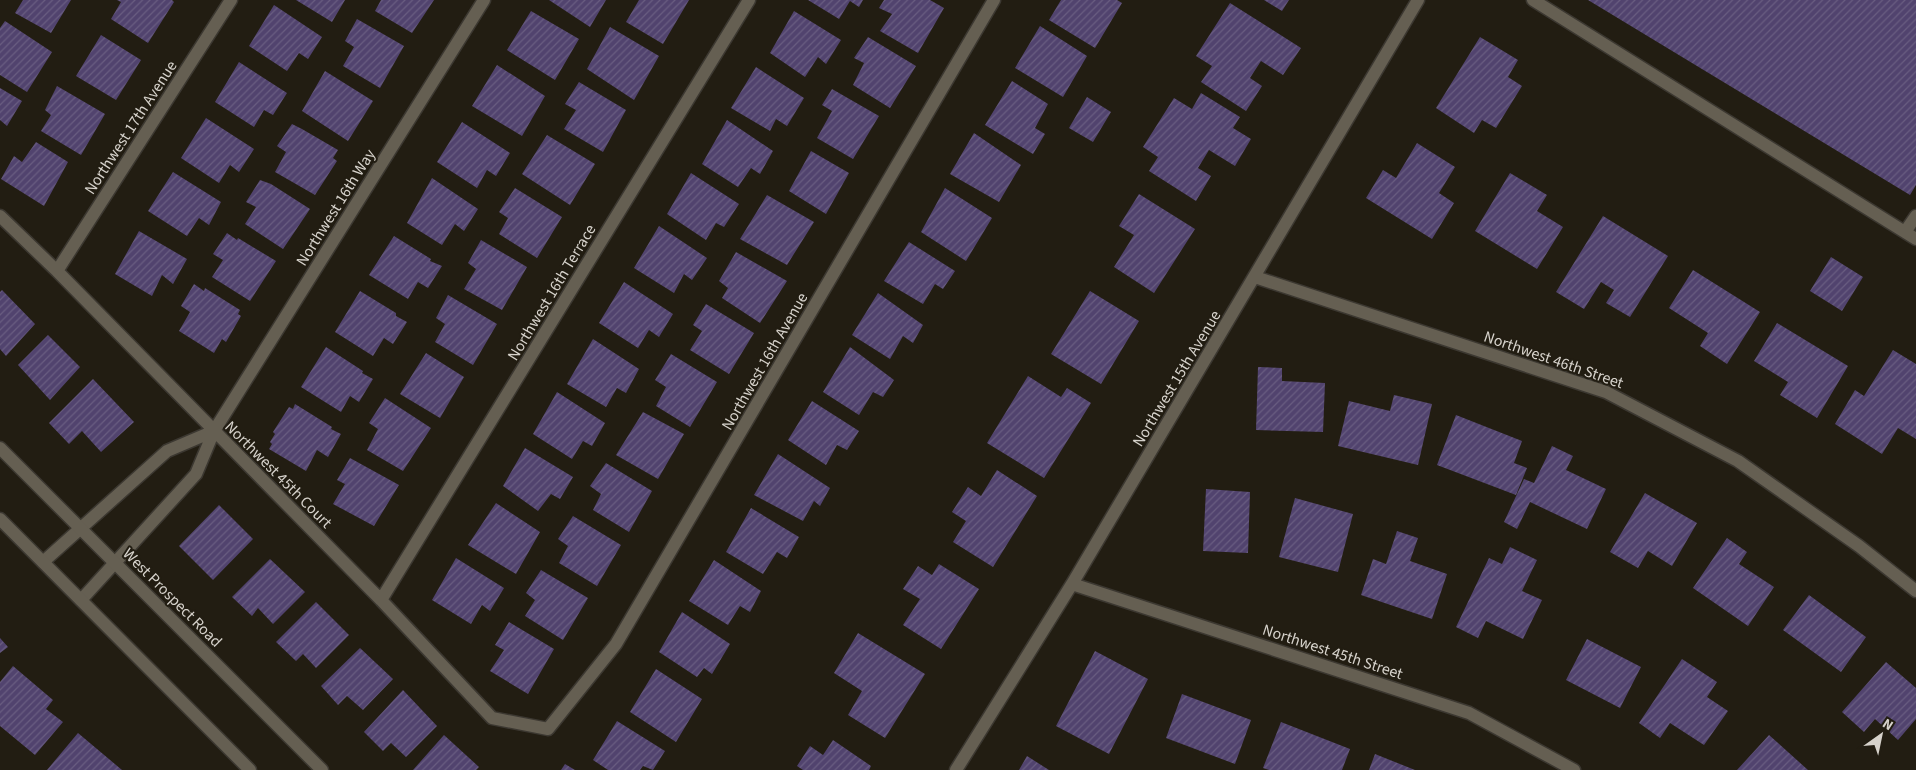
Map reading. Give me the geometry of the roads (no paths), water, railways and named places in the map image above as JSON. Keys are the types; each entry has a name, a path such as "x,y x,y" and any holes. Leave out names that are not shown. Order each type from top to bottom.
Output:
{"street":[{"name":"Northwest 17th Avenue","path":"57,271 231,0"},
{"name":"Northwest 16th Way","path":"81,600 196,474 214,431 484,0"},
{"name":"Northwest 16th Terrace","path":"381,600 749,0"},
{"name":"Northwest 16th Avenue","path":"548,728 616,644 994,0"},
{"name":"Northwest 15th Avenue","path":"956,770 1072,584 1418,0"},
{"path":"1533,0 1911,236 1916,216"},
{"name":"Northwest 45th Court","path":"0,216 57,271 381,600 492,718 548,728"},
{"name":"Northwest 46th Street","path":"1255,277 1606,392 1738,461 1859,546 1916,591"},
{"path":"43,562 167,451 214,431"},
{"name":"West Prospect Road","path":"0,448 322,770"},
{"path":"0,519 250,770"},
{"name":"Northwest 45th Street","path":"1072,584 1469,714 1574,770"}]}
